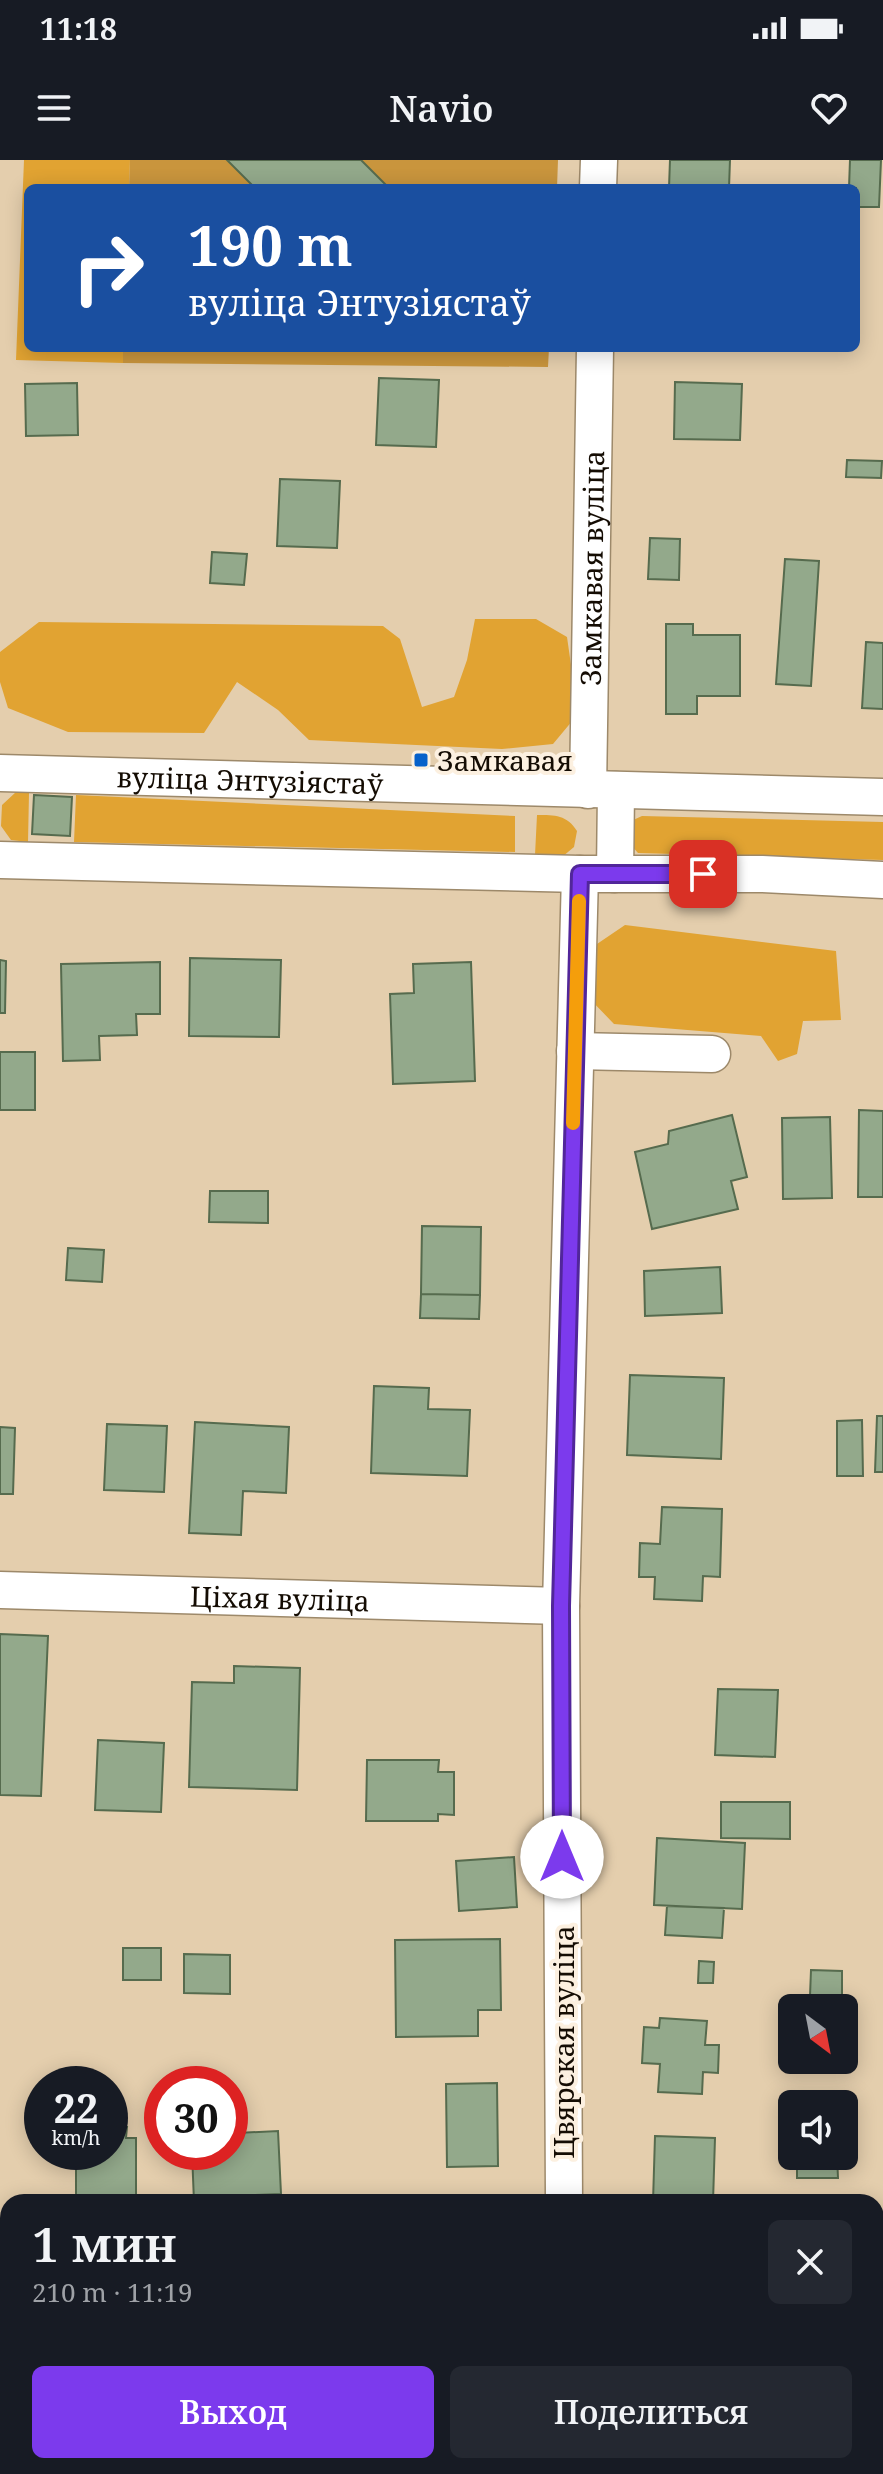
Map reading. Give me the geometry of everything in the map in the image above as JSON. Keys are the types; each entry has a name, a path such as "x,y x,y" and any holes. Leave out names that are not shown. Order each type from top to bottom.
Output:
{"street":[{"path":"598,184 599,160"},
{"name":"Замкавая вуліца","path":"595,352 602,790 615,874"},
{"name":"вуліца Энтузіястаў","path":"0,773 883,797"},
{"path":"0,860 580,874 762,874 883,880"},
{"name":"Цвярская вуліца","path":"564,2194 561,1606 580,874"},
{"path":"575,1051 712,1054"},
{"name":"Ціхая вуліца","path":"0,1590 561,1606"}],"shaded area":[{"path":"24,160 130,160 129,184 24,184 24,352 123,352 123,363 16,360"},
{"path":"130,160 227,160 251,184 129,184"},
{"path":"361,160 558,160 557,184 385,184"},
{"path":"123,352 549,352 548,367 123,363"},
{"path":"475,619 536,619 567,637 578,714 553,744 502,749 309,740 278,710 237,682 204,733 68,732 8,708 0,682 0,652 39,622 383,626 400,639 422,707 454,697 467,660"},
{"path":"16,792 29,793 28,842 11,840 1,826 2,805"},
{"path":"76,795 515,816 515,852 74,842"},
{"path":"537,815 555,816 569,822 577,831 574,847 562,857 535,855"},
{"path":"642,816 883,822 883,860 638,853 631,845 631,821"},
{"path":"625,925 836,951 841,1020 803,1021 797,1054 778,1061 761,1036 614,1024 589,998 597,944"}],"building":[{"path":"227,160 361,160 385,184 251,184"},
{"path":"670,160 730,160 729,184 669,184"},
{"path":"850,160 881,160 879,207 860,207 860,184 849,184"},
{"path":"379,378 439,380 436,447 376,445"},
{"path":"675,382 742,384 740,440 674,439"},
{"path":"77,383 78,435 26,436 25,384"},
{"path":"847,460 882,461 881,478 846,477"},
{"path":"280,479 340,481 337,548 277,546"},
{"path":"650,538 680,539 679,580 648,579"},
{"path":"212,552 247,554 244,585 210,583"},
{"path":"785,559 819,561 811,686 776,684"},
{"path":"666,624 693,624 693,635 740,635 740,696 697,696 697,714 666,714"},
{"path":"866,642 883,643 883,709 862,708"},
{"path":"34,795 72,797 70,836 32,834"},
{"path":"190,958 281,960 279,1037 189,1036"},
{"path":"0,960 6,961 5,1013 0,1013"},
{"path":"160,962 160,1014 136,1014 137,1035 99,1036 100,1060 63,1061 61,964"},
{"path":"471,962 475,1081 393,1084 390,994 414,993 413,964"},
{"path":"0,1052 35,1052 35,1110 0,1110"},
{"path":"859,1110 883,1111 883,1197 858,1197"},
{"path":"732,1115 747,1177 731,1181 738,1209 652,1229 635,1152 668,1144 669,1131"},
{"path":"830,1117 832,1198 783,1199 782,1118"},
{"path":"210,1191 268,1191 268,1223 209,1222"},
{"path":"422,1226 481,1227 480,1295 421,1294"},
{"path":"68,1248 104,1250 102,1282 66,1280"},
{"path":"720,1267 722,1313 645,1316 644,1271"},
{"path":"421,1294 480,1295 479,1319 420,1318"},
{"path":"630,1375 724,1378 721,1459 627,1455"},
{"path":"374,1386 429,1388 428,1409 470,1410 467,1476 371,1473"},
{"path":"877,1416 883,1416 883,1472 875,1472"},
{"path":"862,1420 863,1476 837,1476 837,1421"},
{"path":"195,1422 289,1427 286,1493 243,1491 241,1535 189,1533"},
{"path":"107,1424 167,1426 164,1492 104,1490"},
{"path":"0,1427 15,1428 13,1494 0,1494"},
{"path":"662,1507 722,1509 720,1577 703,1576 702,1601 654,1599 655,1577 639,1577 640,1543 660,1544"},
{"path":"0,1634 48,1636 41,1796 0,1795"},
{"path":"234,1666 300,1668 297,1790 189,1787 192,1682 234,1683"},
{"path":"718,1689 778,1690 775,1757 715,1755"},
{"path":"98,1740 164,1743 161,1812 95,1810"},
{"path":"367,1760 439,1760 438,1772 454,1772 454,1815 438,1814 438,1821 366,1821"},
{"path":"721,1802 790,1802 790,1839 721,1838"},
{"path":"657,1838 745,1843 742,1909 654,1905"},
{"path":"514,1857 517,1907 459,1911 456,1861"},
{"path":"667,1906 724,1908 722,1938 665,1935"},
{"path":"500,1939 501,2010 478,2010 478,2036 396,2037 395,1940"},
{"path":"123,1948 161,1948 161,1980 123,1980"},
{"path":"184,1954 230,1955 230,1994 184,1993"},
{"path":"699,1961 714,1962 713,1983 698,1983"},
{"path":"811,1970 842,1971 842,1994 810,1994"},
{"path":"660,2018 707,2021 705,2045 719,2045 718,2073 703,2072 702,2094 658,2092 660,2064 642,2063 644,2027 659,2028"},
{"path":"497,2083 498,2166 447,2167 446,2084"},
{"path":"278,2131 281,2194 194,2194 193,2170 248,2170 248,2132"},
{"path":"655,2136 715,2138 713,2194 653,2194"},
{"path":"128,2138 136,2138 136,2194 76,2194 76,2170 128,2170"},
{"path":"797,2170 838,2170 838,2178 797,2178"}],"slow traffic":[{"path":"573,1123 579,901"}],"place":[{"name":"Замкавая","path":"421,760"}],"route":[{"path":"562,1857 561,1606 580,874 703,874"}]}
